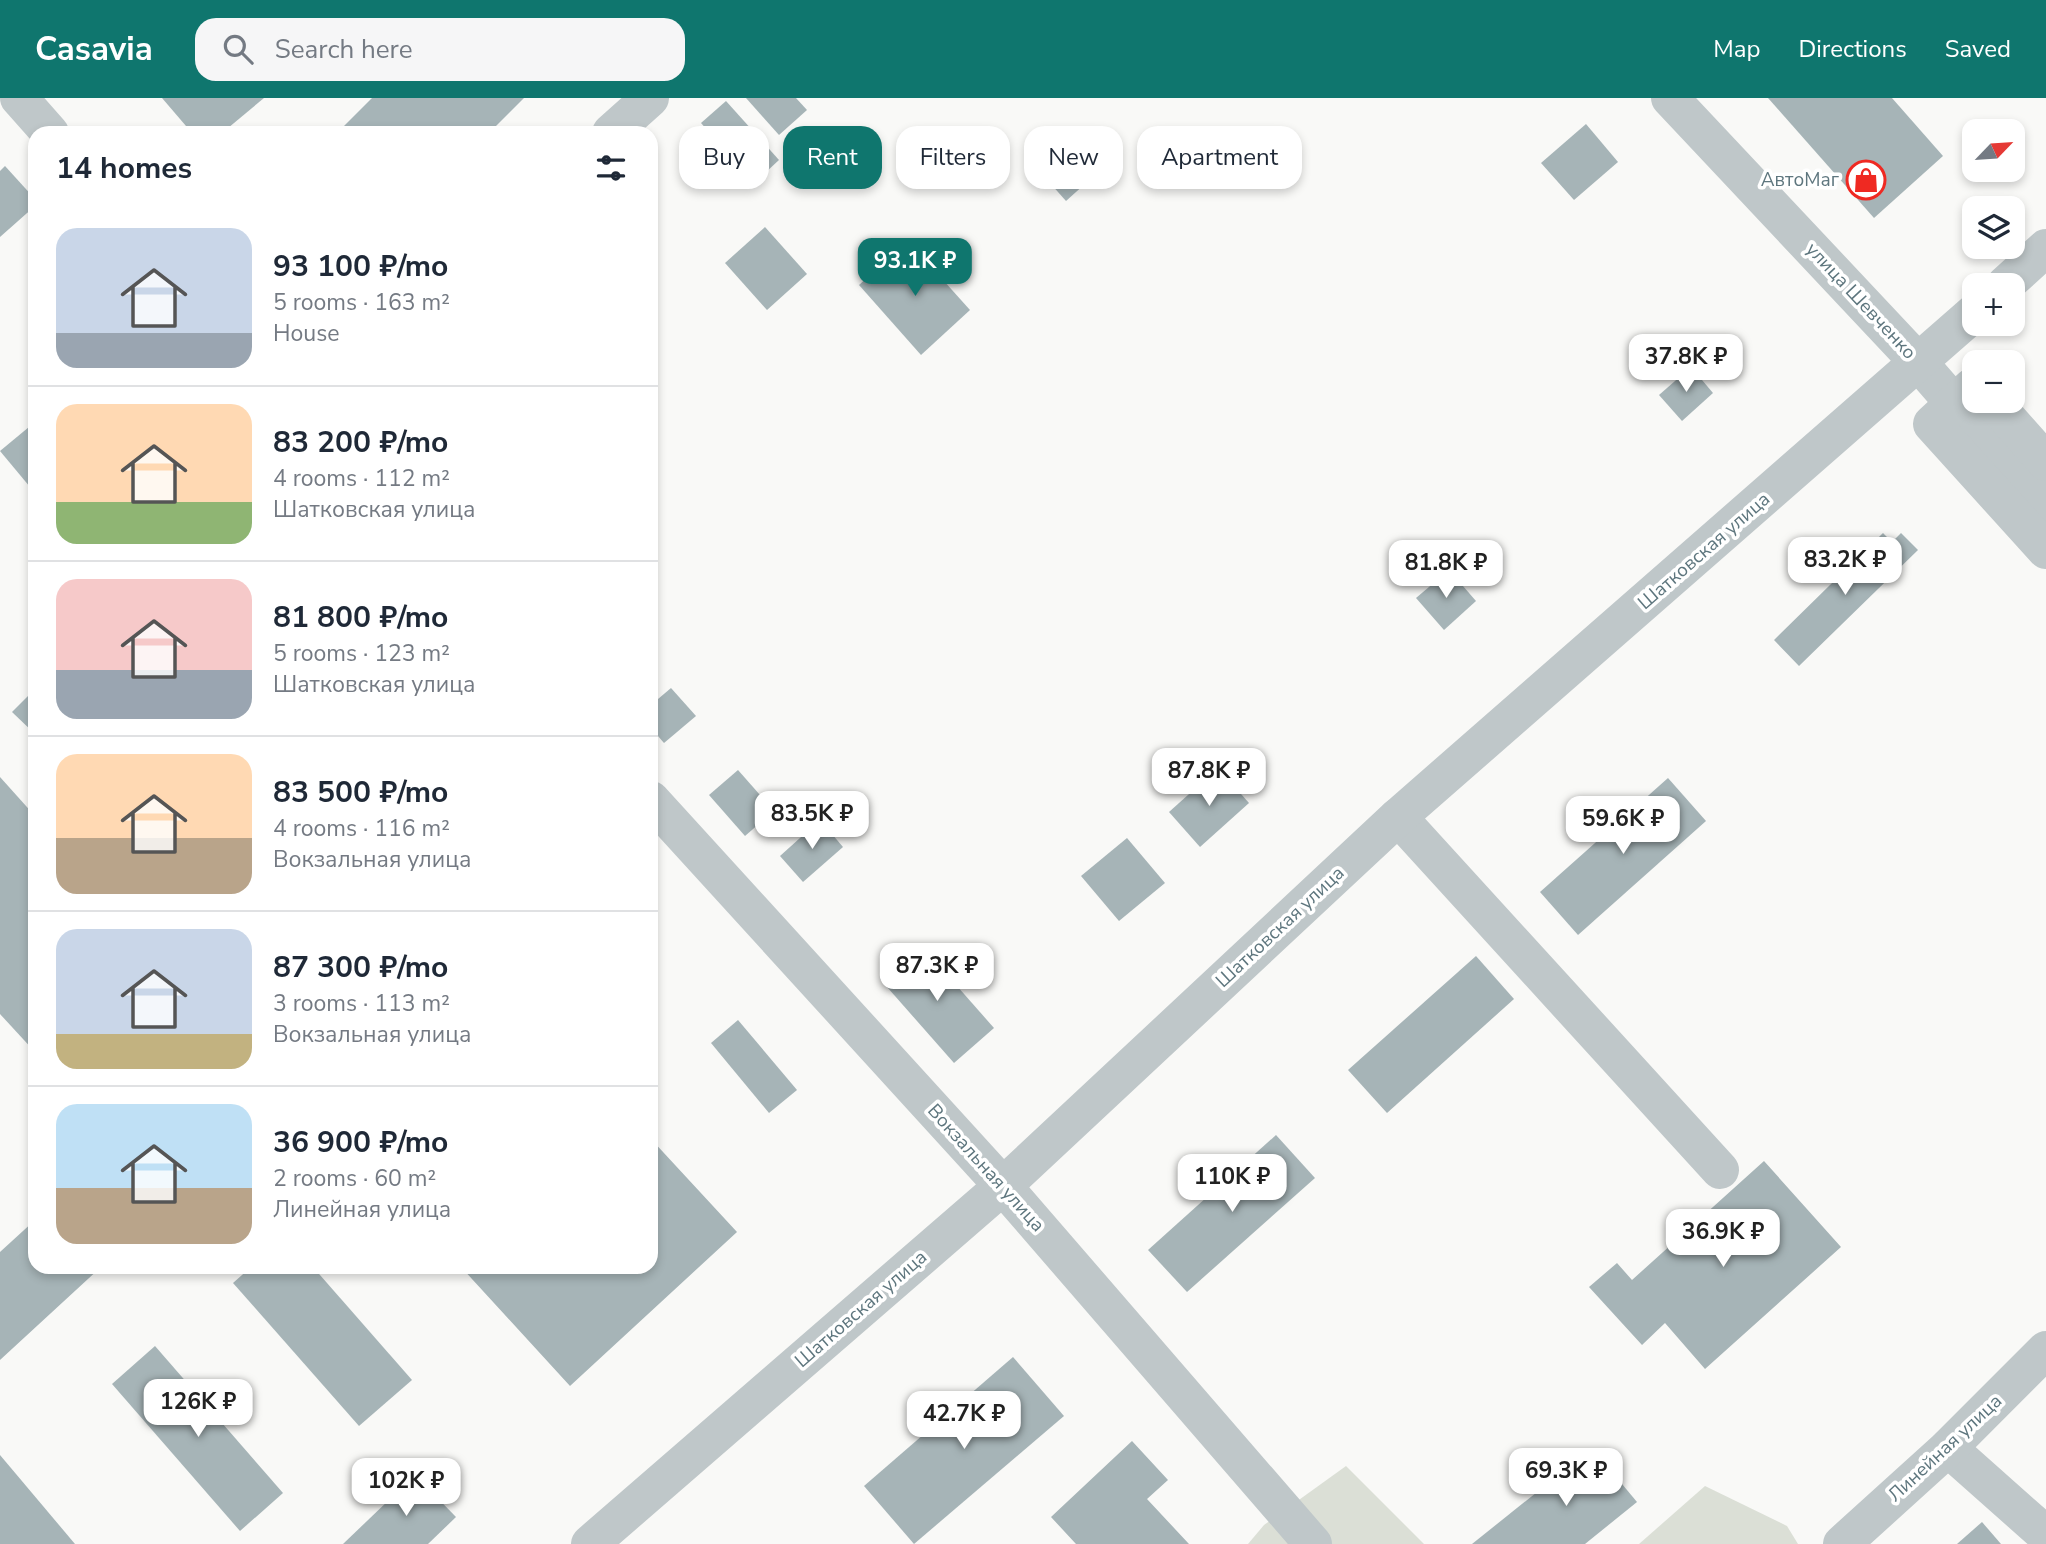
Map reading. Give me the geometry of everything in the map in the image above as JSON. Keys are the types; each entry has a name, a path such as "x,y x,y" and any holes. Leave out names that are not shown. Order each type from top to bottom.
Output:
{"street":[{"path":"19,98 44,126"},
{"path":"619,126 650,98"},
{"name":"улица Шевченко","path":"1670,98 1920,363 1962,393"},
{"path":"2018,273 2046,247"},
{"name":"Шатковская улица","path":"590,1544 1003,1185 1398,817 1962,324"},
{"path":"1962,396 1932,424 2046,550"},
{"name":"улица Шевченко","path":"1978,413 2046,509"},
{"path":"2003,413 2046,461"},
{"name":"Вокзальная улица","path":"658,808 1003,1185 1313,1544"},
{"path":"1398,817 1720,1170"},
{"name":"Линейная улица","path":"1842,1544 1948,1448 2046,1350"},
{"path":"1948,1448 2046,1535"}],"shaded area":[{"path":"1346,1466 1424,1544 1248,1544 1264,1525"},
{"path":"1705,1486 1787,1526 1798,1544 1639,1544"}],"building":[{"path":"162,98 264,98 230,126 186,126"},
{"path":"372,98 524,98 496,126 344,126"},
{"path":"746,98 796,98 807,110 789,126 783,126 783,131 779,135"},
{"path":"1768,98 1892,98 1943,156 1874,218"},
{"path":"726,101 748,126 704,126 701,123"},
{"path":"1586,124 1618,162 1574,200 1541,163"},
{"path":"769,149 779,160 769,169"},
{"path":"5,166 28,191 28,212 0,237 0,171"},
{"path":"1055,189 1079,189 1066,201"},
{"path":"765,227 807,274 767,310 725,263"},
{"path":"908,241 970,310 921,355 859,285"},
{"path":"1691,367 1713,393 1682,421 1659,395"},
{"path":"28,428 28,485 0,451"},
{"path":"1883,533 1892,542 1901,533 1918,550 1799,666 1774,640"},
{"path":"1449,570 1476,601 1444,630 1416,598"},
{"path":"671,688 696,716 664,743 658,736 658,699"},
{"path":"28,696 28,727 12,712"},
{"path":"1218,768 1249,803 1200,847 1169,812"},
{"path":"738,770 774,811 745,836 709,795"},
{"path":"0,777 28,808 28,1044 0,1014"},
{"path":"1668,778 1706,821 1578,935 1540,892"},
{"path":"820,820 843,847 803,882 780,856"},
{"path":"1127,838 1165,883 1119,921 1081,876"},
{"path":"920,944 994,1028 954,1063 880,979"},
{"path":"1476,956 1514,999 1387,1113 1348,1070"},
{"path":"738,1020 797,1090 769,1113 711,1043"},
{"path":"1276,1135 1315,1178 1187,1292 1148,1250"},
{"path":"658,1147 737,1232 570,1386 467,1274 658,1274"},
{"path":"1764,1161 1841,1247 1705,1369 1665,1323 1642,1345 1589,1287 1617,1263 1632,1280"},
{"path":"28,1226 28,1274 93,1274 0,1360 0,1252"},
{"path":"243,1274 319,1274 412,1380 359,1426 233,1283"},
{"path":"155,1346 283,1493 240,1531 112,1384"},
{"path":"1013,1357 1064,1416 914,1544 864,1486"},
{"path":"1132,1441 1168,1480 1147,1499 1189,1544 1076,1544 1051,1517"},
{"path":"1592,1448 1637,1502 1585,1544 1472,1544"},
{"path":"0,1455 75,1544 0,1544"},
{"path":"415,1475 456,1517 428,1544 343,1544"},
{"path":"1982,1522 2001,1544 1957,1544"}],"place":[{"name":"АвтоМаг","path":"1866,180"}]}
